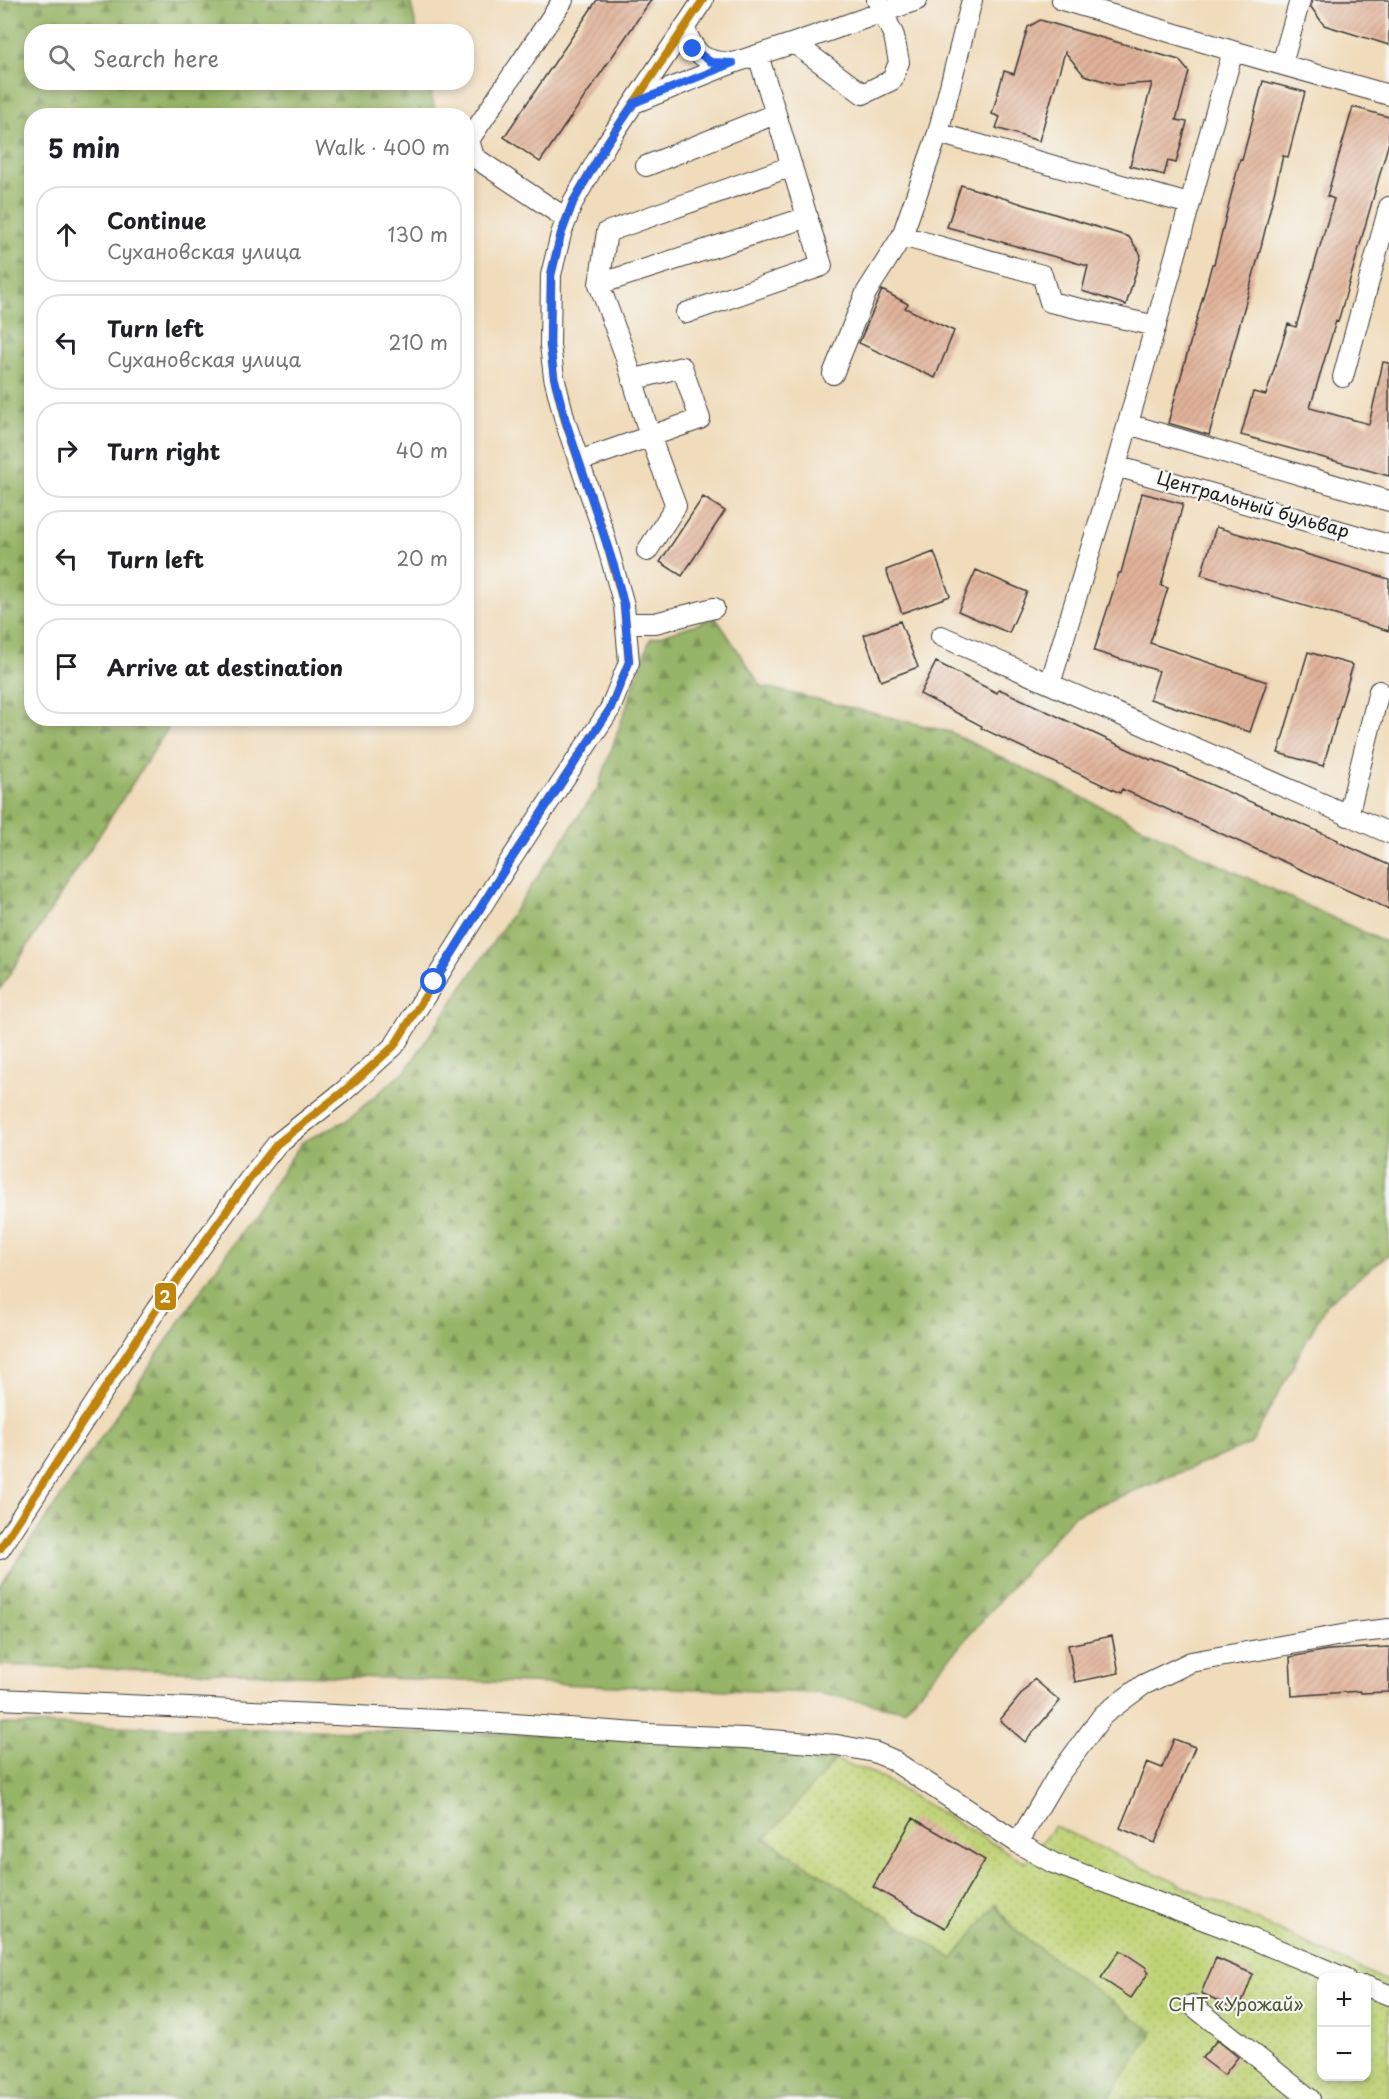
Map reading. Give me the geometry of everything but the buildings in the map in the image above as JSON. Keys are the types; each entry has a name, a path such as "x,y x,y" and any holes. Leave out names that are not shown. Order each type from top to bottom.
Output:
{"street":[{"path":"474,133 563,0"},
{"path":"0,1549 156,1310 248,1181 277,1144 344,1091 394,1046 508,864 610,709 629,662 624,605 615,569 554,377 550,345 551,275 561,234 573,202 607,143 703,0"},
{"path":"634,103 733,63 794,44 879,6 917,0"},
{"path":"833,374 866,293 902,236 938,133 972,0"},
{"path":"1062,0 1389,95"},
{"path":"1282,64 1300,0"},
{"path":"794,44 863,93 892,80 899,62 894,36 879,6"},
{"path":"684,28 693,49 711,62 733,63"},
{"path":"1050,684 1116,466 1233,51"},
{"path":"686,313 822,266 758,55"},
{"path":"646,166 776,114"},
{"path":"938,133 1189,204"},
{"path":"474,157 567,219"},
{"path":"647,551 676,506 599,284 607,232 792,166"},
{"path":"1343,376 1389,207"},
{"path":"599,284 808,217"},
{"path":"902,236 1042,274 1050,302 1156,326"},
{"path":"579,461 700,419 682,367 632,380"},
{"path":"1128,424 1389,501"},
{"name":"Центральный бульвар","path":"1116,466 1389,544"},
{"path":"626,623 655,623 714,608"},
{"path":"941,636 1389,833"},
{"path":"1348,816 1379,691"},
{"path":"1018,1843 1055,1780 1103,1715 1143,1684 1191,1662 1353,1633 1389,1629"},
{"path":"0,1699 501,1723 837,1745 874,1752 891,1759 1018,1843 1053,1863 1236,1932 1335,1973"},
{"path":"1371,1988 1389,1995"},
{"path":"1192,2006 1310,2099"}],"green space":[{"path":"0,0 410,0 415,24 24,24 24,90 431,90 434,108 24,108 24,726 169,726 0,989"},
{"path":"716,618 761,686 950,732 1203,857 1389,944 1389,1254 1327,1303 1251,1444 1074,1515 904,1710 818,1693 0,1665 0,1586 302,1142 347,1120 406,1070 598,788 650,639"},
{"path":"0,1724 722,1738 835,1760 767,1840 995,1904 1011,1927 1154,2032 1108,2099 0,2099"},
{"name":"СНТ «Урожай»","path":"835,1760 875,1774 1026,1863 1054,1826 1370,1973 1317,1973 1317,2081 1371,2081 1371,1974 1389,1982 1389,2099 1108,2099 1153,2032 1011,1927 996,1904 953,1959 766,1839"}],"transit line":[{"name":"2","path":"0,1549 156,1310 248,1181 277,1144 344,1091 394,1046 508,864 610,709 629,662 624,605 603,531 565,421 554,377 550,345 551,275 561,234 573,202 607,143 703,0"}],"route":[{"path":"434,982 610,709 629,662 624,605 615,569 566,422 554,377 550,345 551,275 561,234 573,202 607,143 634,103 733,63 711,62 693,49"}]}
